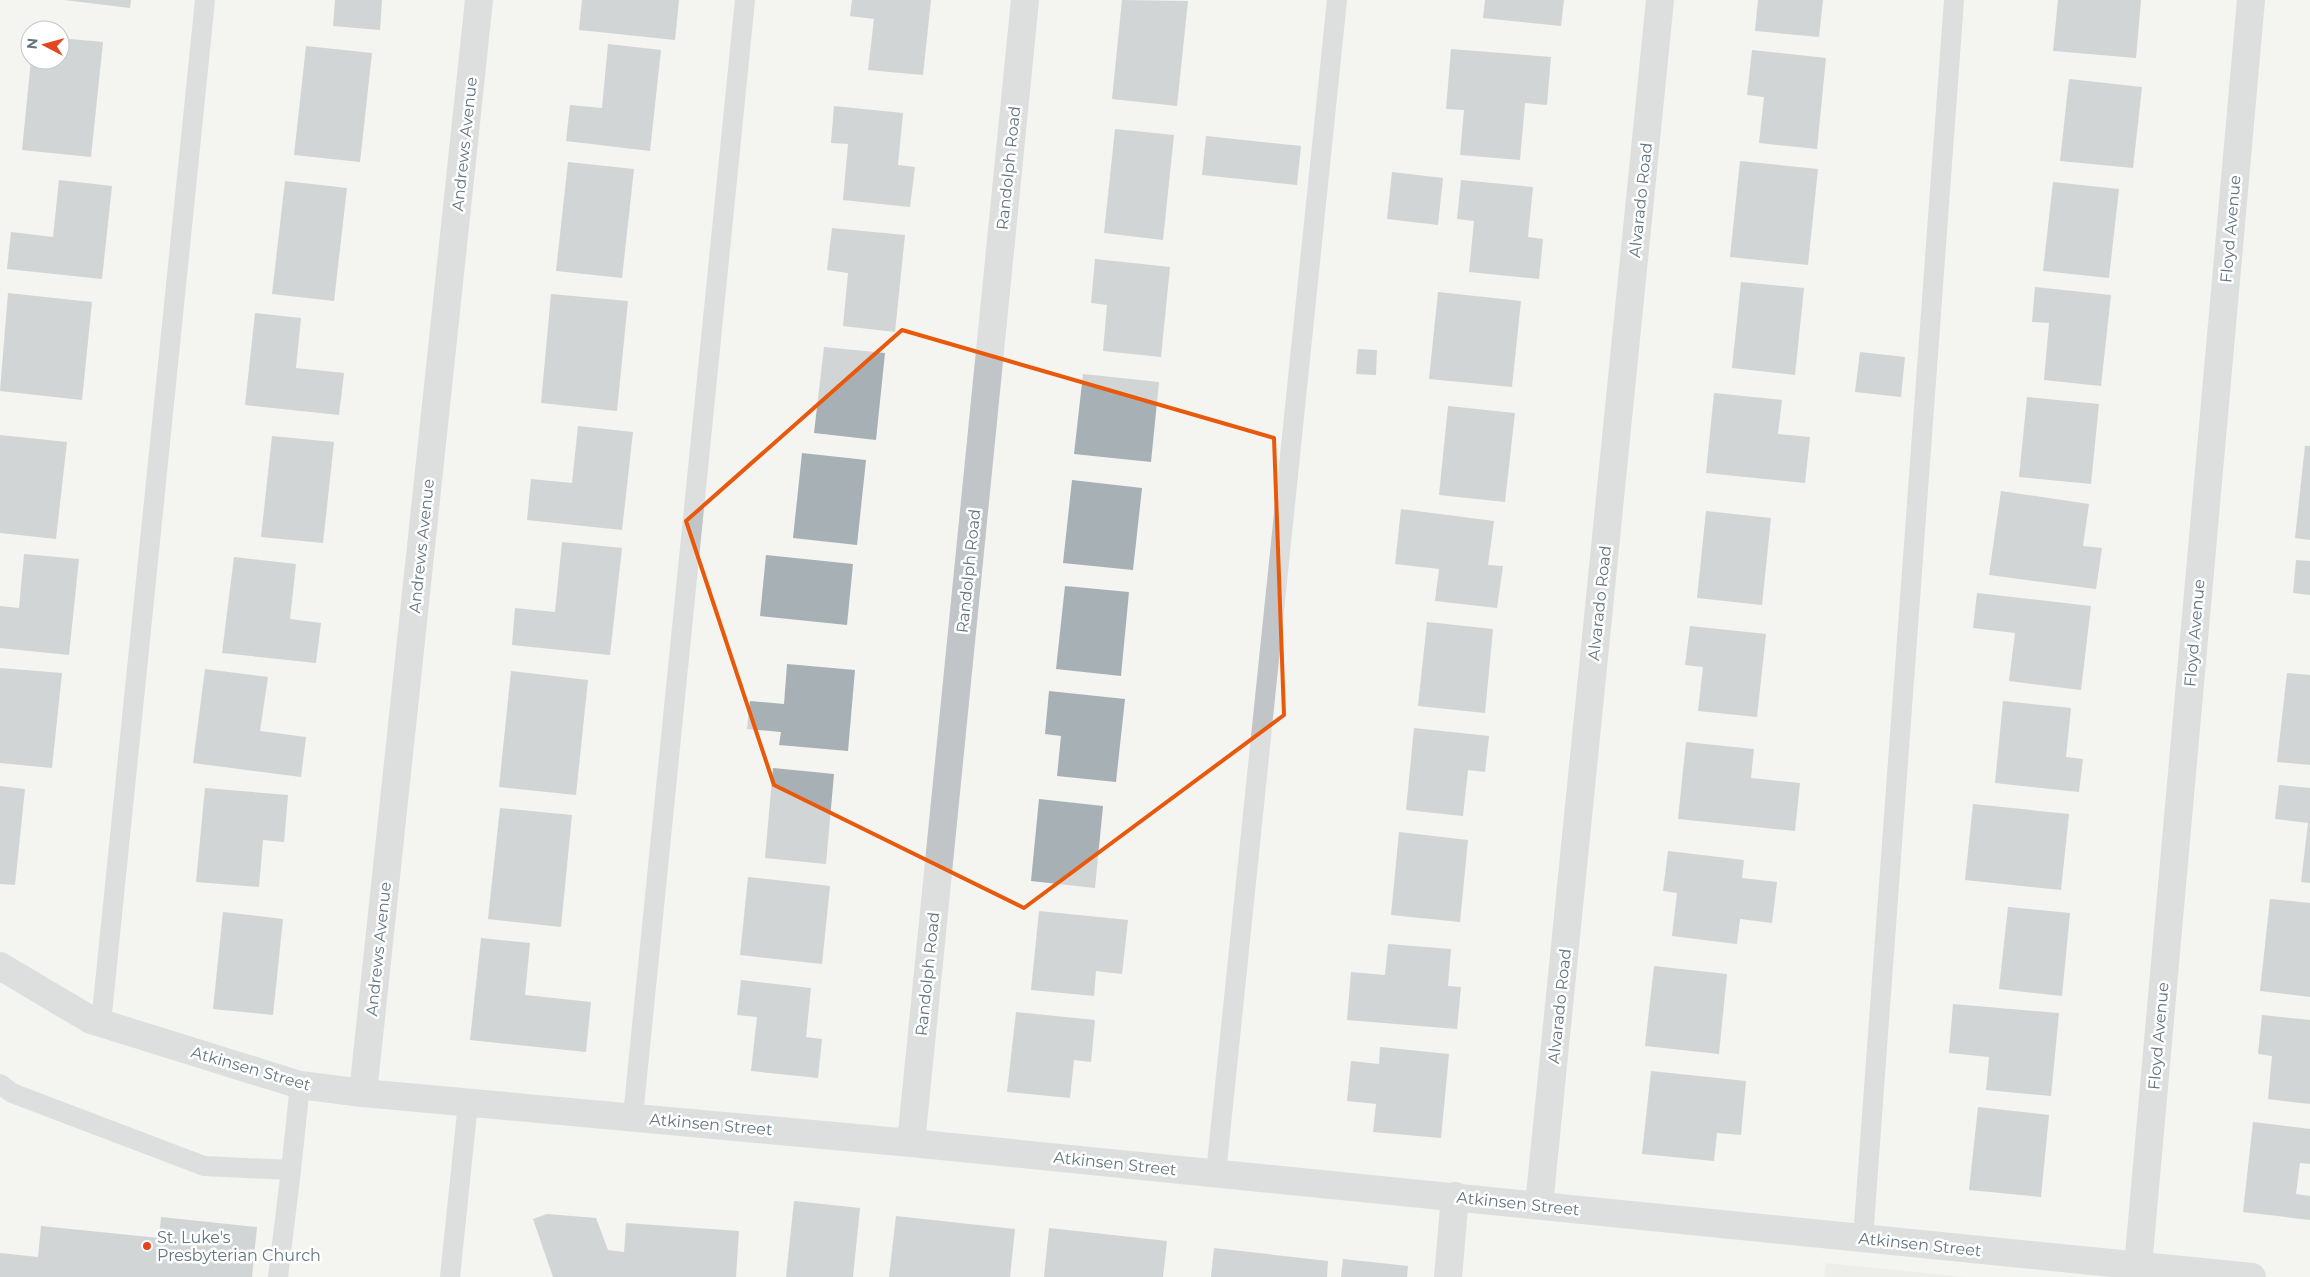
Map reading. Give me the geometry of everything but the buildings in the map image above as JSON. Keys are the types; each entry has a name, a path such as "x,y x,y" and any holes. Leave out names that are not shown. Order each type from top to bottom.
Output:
{"street":[{"name":"Andrews Avenue","path":"363,1093 479,0"},
{"name":"Randolph Road","path":"910,1143 1025,0"},
{"name":"Alvarado Road","path":"1538,1205 1660,0"},
{"name":"Floyd Avenue","path":"2133,1269 2251,0"},
{"name":"Atkinsen Street","path":"0,966 90,1020 300,1085 363,1093 633,1116 1455,1196 1863,1238 2133,1269 2252,1277"},
{"path":"1448,1277 1455,1196"}],"lane":[{"path":"101,1024 205,0"},
{"path":"633,1116 745,0"},
{"path":"1216,1173 1337,0"},
{"path":"1863,1238 1954,0"},
{"path":"0,1084 12,1092 204,1166 291,1170"},
{"path":"278,1277 300,1085"},
{"path":"450,1277 468,1102"}],"highlighted area":[{"path":"902,330 1274,438 1284,715 1024,908 774,785 686,521"}],"shaded area":[{"path":"1826,1263 1966,1277 1824,1277"}],"place":[{"name":"St. Luke's Presbyterian Church","path":"147,1246"}]}
